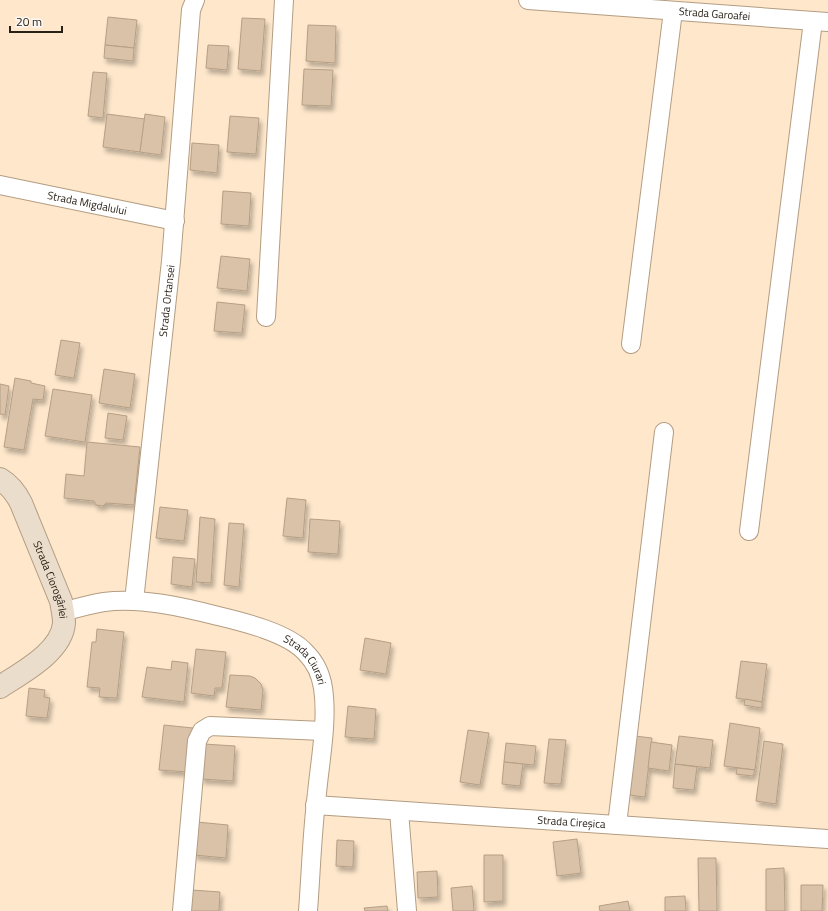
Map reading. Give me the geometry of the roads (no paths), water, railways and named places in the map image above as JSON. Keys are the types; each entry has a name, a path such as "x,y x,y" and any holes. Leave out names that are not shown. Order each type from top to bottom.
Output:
{"street":[{"name":"Strada Ortansei","path":"134,601 175,220 191,10 195,0"},
{"path":"266,317 284,0"},
{"name":"Strada Garoafei","path":"528,0 821,22"},
{"path":"631,344 672,11"},
{"path":"749,531 821,22"},
{"name":"Strada Migdalului","path":"0,185 175,220"},
{"path":"618,825 664,432"},
{"name":"Strada Ciorogârlei","path":"0,479 15,491 21,503 60,601 64,624 60,637 50,650 38,661 0,687"},
{"name":"Strada Ciurari","path":"63,612 106,602 134,601 159,603 238,621 265,629 293,642 306,652 320,675 323,688 324,706 308,911"},
{"path":"182,911 197,741 202,731 210,726 323,731"},
{"name":"Strada Cireșica","path":"315,806 828,839"},
{"path":"399,811 407,911"}]}
